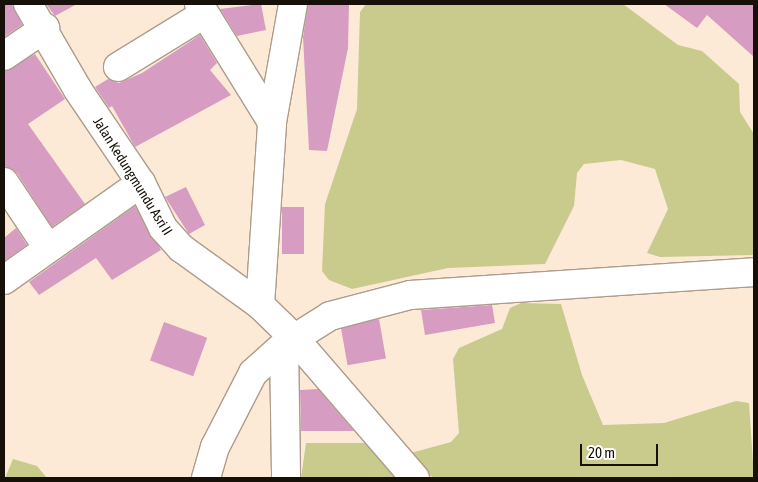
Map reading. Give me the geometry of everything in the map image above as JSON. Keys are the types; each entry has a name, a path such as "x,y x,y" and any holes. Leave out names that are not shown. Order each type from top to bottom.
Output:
{"street":[{"name":"Jalan Kedungmundu Asri II","path":"28,4 45,28 78,90 141,183 163,228 181,248 260,305 289,342 415,478"},
{"path":"260,305 272,122 292,4"},
{"path":"118,67 202,8 272,122"},
{"path":"4,56 45,28"},
{"path":"4,182 48,248"},
{"path":"4,280 141,183"},
{"path":"206,478 215,447 248,381 289,342 330,316 410,295 754,272"},
{"path":"286,478 289,342"}],"green space":[{"path":"366,4 623,4 678,45 702,51 739,84 740,112 754,134 754,255 660,257 647,253 668,209 655,169 621,160 584,164 577,173 574,206 545,264 448,268 352,289 329,280 322,271 325,204 357,109 360,12"},
{"path":"521,303 561,304 582,375 603,425 664,423 736,401 749,403 754,478 433,478 411,453 451,442 459,433 453,359 459,348 502,329 510,308"},
{"path":"306,443 369,443 406,478 301,478"},
{"path":"13,459 37,466 47,478 5,478"}],"building":[{"path":"4,4 12,4 22,25 4,37"},
{"path":"46,4 77,4 55,16"},
{"path":"261,4 266,30 237,36 220,9"},
{"path":"308,4 349,4 348,48 327,151 309,150 303,37"},
{"path":"664,4 754,4 754,57 707,15 697,28"},
{"path":"200,35 217,63 210,70 231,95 135,147 112,106 109,108 95,87 108,79 119,83 142,73"},
{"path":"35,54 65,99 28,124 85,204 52,227 17,173 4,166 4,71"},
{"path":"186,187 205,225 189,234 165,197"},
{"path":"135,206 161,250 112,280 96,258 39,295 29,282"},
{"path":"282,207 304,207 304,254 282,254"},
{"path":"16,228 27,245 4,261 4,238"},
{"path":"492,305 495,323 425,335 421,310"},
{"path":"379,319 386,358 348,365 341,326"},
{"path":"164,322 207,338 193,376 150,361"},
{"path":"318,389 354,431 301,431 300,390"}]}
